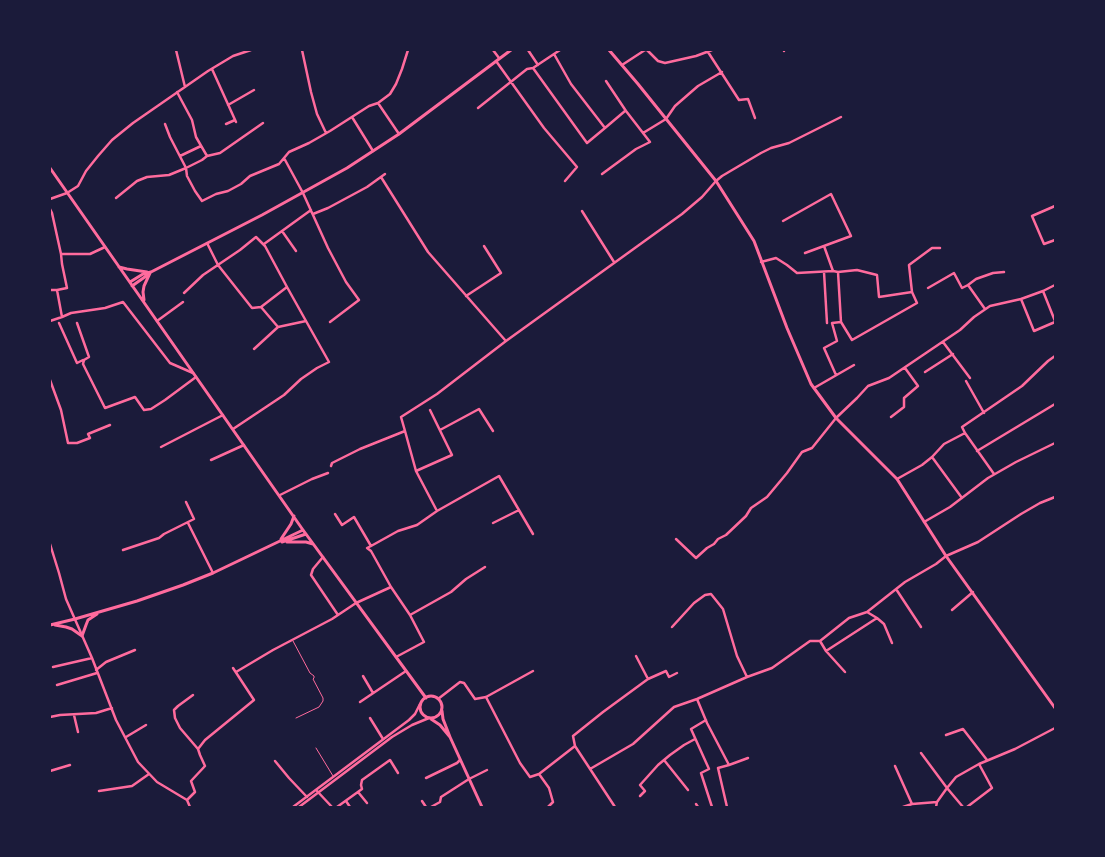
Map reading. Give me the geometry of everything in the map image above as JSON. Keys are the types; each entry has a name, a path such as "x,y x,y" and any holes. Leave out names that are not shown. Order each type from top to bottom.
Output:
{"main road":[{"path":"131,284 147,276 150,272 262,215 333,176 399,134 511,50"},
{"path":"609,50 716,181 754,241 787,328 811,384 836,418 897,479 946,556 1055,708"},
{"path":"50,168 304,532 426,698"},
{"path":"119,267 150,272"},
{"path":"144,302 144,286 150,272"},
{"path":"282,541 294,516"},
{"path":"50,624 75,619 165,591 213,573 304,532"},
{"path":"282,541 314,544"},
{"path":"50,624 66,627 82,636 88,620 99,612"},
{"path":"450,737 440,725 420,712 420,704 426,698 431,697 438,699 440,702 443,719 450,737 482,807"},
{"path":"430,718 438,715 441,708"}],"street":[{"path":"176,50 185,87"},
{"path":"50,200 78,186 86,171 112,140 177,92 212,69 233,56 251,50"},
{"path":"302,50 311,92 326,133"},
{"path":"165,124 186,168 187,176 202,201 216,194 228,191 241,184 250,176 278,164 289,152 309,143 369,106 378,103 390,94 396,84 408,50"},
{"path":"493,50 511,81 544,128 576,167 565,181"},
{"path":"528,50 538,65"},
{"path":"478,108 526,69 533,68 560,50"},
{"path":"622,65 641,51 647,50 658,61 665,63 710,51 739,100 748,99 755,118"},
{"path":"554,54 571,84 605,128"},
{"path":"533,68 588,143 626,111"},
{"path":"212,69 236,121 226,124"},
{"path":"643,133 666,119 675,106 698,86 722,72"},
{"path":"602,174 650,142 606,81"},
{"path":"228,105 254,90"},
{"path":"177,92 192,120 196,137 207,156"},
{"path":"378,103 399,134"},
{"path":"352,117 373,151"},
{"path":"438,511 416,471 401,417 437,394 506,340 682,214 722,176 771,148 789,143 841,117"},
{"path":"116,198 137,181 147,177 169,175 207,156 220,153 263,123"},
{"path":"180,156 201,146"},
{"path":"284,158 303,192 346,282 359,300 330,322"},
{"path":"313,214 328,208 385,174"},
{"path":"381,177 428,252 506,340"},
{"path":"783,221 831,194 851,236 804,253"},
{"path":"1055,206 1032,216 1044,244 1055,240"},
{"path":"50,209 67,288 50,290"},
{"path":"264,244 311,210"},
{"path":"582,211 614,262"},
{"path":"282,231 296,251"},
{"path":"184,293 203,275 256,238 264,244 329,362 316,368 284,395 233,429"},
{"path":"207,243 218,265 252,308 261,307 287,287"},
{"path":"466,296 500,273 484,246"},
{"path":"824,246 832,271"},
{"path":"61,254 90,254 105,247"},
{"path":"838,272 841,322 852,340 917,303 912,292 909,265 932,248 940,248"},
{"path":"761,262 776,258 787,264 797,274 857,270 877,275 879,297 912,292"},
{"path":"824,272 827,323"},
{"path":"928,288 954,273 962,288 976,280 1004,272"},
{"path":"968,285 985,309"},
{"path":"676,539 696,558 706,548 714,544 718,538 726,535 746,516 751,508 767,497 802,452 812,448 836,418 868,386 889,378 960,330 990,306 1022,299 1055,285"},
{"path":"58,290 62,317"},
{"path":"1022,299 1034,331 1055,322 1043,291"},
{"path":"50,321 71,314 105,308 124,302 170,363 195,375 165,400 150,409 144,410 135,397 105,408 83,364 84,360"},
{"path":"158,321 183,302"},
{"path":"261,307 278,327"},
{"path":"254,349 278,327 306,321"},
{"path":"836,375 824,348 837,341 832,323 841,322"},
{"path":"60,323 77,363 89,357 77,323"},
{"path":"943,342 970,378"},
{"path":"925,372 953,354"},
{"path":"994,474 962,427 1022,386 1055,356"},
{"path":"814,388 854,365"},
{"path":"891,417 904,408 904,398 918,386 904,368"},
{"path":"50,380 61,410 68,443 77,443 90,438 88,434 110,425"},
{"path":"966,381 984,413"},
{"path":"978,451 1055,404"},
{"path":"416,471 452,455 430,410"},
{"path":"440,430 479,410 493,431"},
{"path":"161,447 223,415"},
{"path":"331,466 332,463 353,452 405,431"},
{"path":"897,479 922,465 944,444 965,433"},
{"path":"924,522 962,498 994,474 1055,443"},
{"path":"210,460 244,445"},
{"path":"932,457 962,498"},
{"path":"280,495 312,479 328,474"},
{"path":"396,657 424,642 410,615 391,587 371,551 367,548 398,531 417,525 498,476 533,534"},
{"path":"590,769 633,744 674,707 772,668 810,641 820,641 849,618 867,612 905,582 946,556 978,542 1021,514 1055,497"},
{"path":"124,550 159,538 194,519 186,502"},
{"path":"493,523 518,510"},
{"path":"335,514 342,525 354,517 371,546"},
{"path":"188,523 213,573"},
{"path":"50,544 66,600 92,658 116,720 138,762 157,782 187,800 190,807"},
{"path":"323,557 311,575 338,615"},
{"path":"410,615 451,592 466,579 485,567"},
{"path":"236,672 332,619 356,603 391,587"},
{"path":"896,589 921,627"},
{"path":"952,610 973,592"},
{"path":"672,627 694,603 705,595 712,594 722,610 747,677"},
{"path":"867,612 884,624 892,643"},
{"path":"826,652 878,618"},
{"path":"820,641 826,652 845,672"},
{"path":"57,685 97,671 106,662 136,650"},
{"path":"636,656 648,679"},
{"path":"54,667 92,658"},
{"path":"198,749 205,740 254,700 233,668"},
{"path":"360,702 406,671"},
{"path":"438,699 460,682 464,683 474,699 486,696 533,671"},
{"path":"615,807 575,746 573,736 648,679 666,671 668,677 677,673"},
{"path":"363,676 373,693"},
{"path":"187,800 195,792 191,781 205,766 198,749 180,728 175,718 174,710 193,695"},
{"path":"486,696 520,763 530,776 539,774 575,746"},
{"path":"697,698 729,765"},
{"path":"293,807 318,791 333,776 410,720 416,714 420,704"},
{"path":"50,717 96,713 112,708"},
{"path":"74,715 78,732"},
{"path":"370,718 383,739"},
{"path":"299,807 392,737 412,725 430,718"},
{"path":"706,720 690,729 709,769 701,773 712,807"},
{"path":"126,737 146,725"},
{"path":"936,807 937,802 956,778 979,764 1055,728"},
{"path":"946,735 964,729 988,760"},
{"path":"640,796 645,791 640,785 664,760 695,738"},
{"path":"921,753 963,807"},
{"path":"727,807 718,768 748,758"},
{"path":"337,807 362,789 362,780 390,760 398,773"},
{"path":"426,778 461,760"},
{"path":"664,760 688,790"},
{"path":"274,761 307,797"},
{"path":"967,807 992,788 979,764"},
{"path":"50,771 70,766"},
{"path":"896,766 912,804"},
{"path":"431,807 440,802 441,797 469,779 488,770"},
{"path":"99,791 132,786 149,774"},
{"path":"539,774 549,788 553,802 548,807"},
{"path":"318,791 332,807"},
{"path":"358,792 367,804"},
{"path":"346,801 350,807"},
{"path":"422,801 426,807"},
{"path":"903,807 912,804 937,802"}],"lane":[{"path":"293,641 310,673 314,676 313,679 323,698 319,707 296,718"},
{"path":"316,748 333,776"}]}
